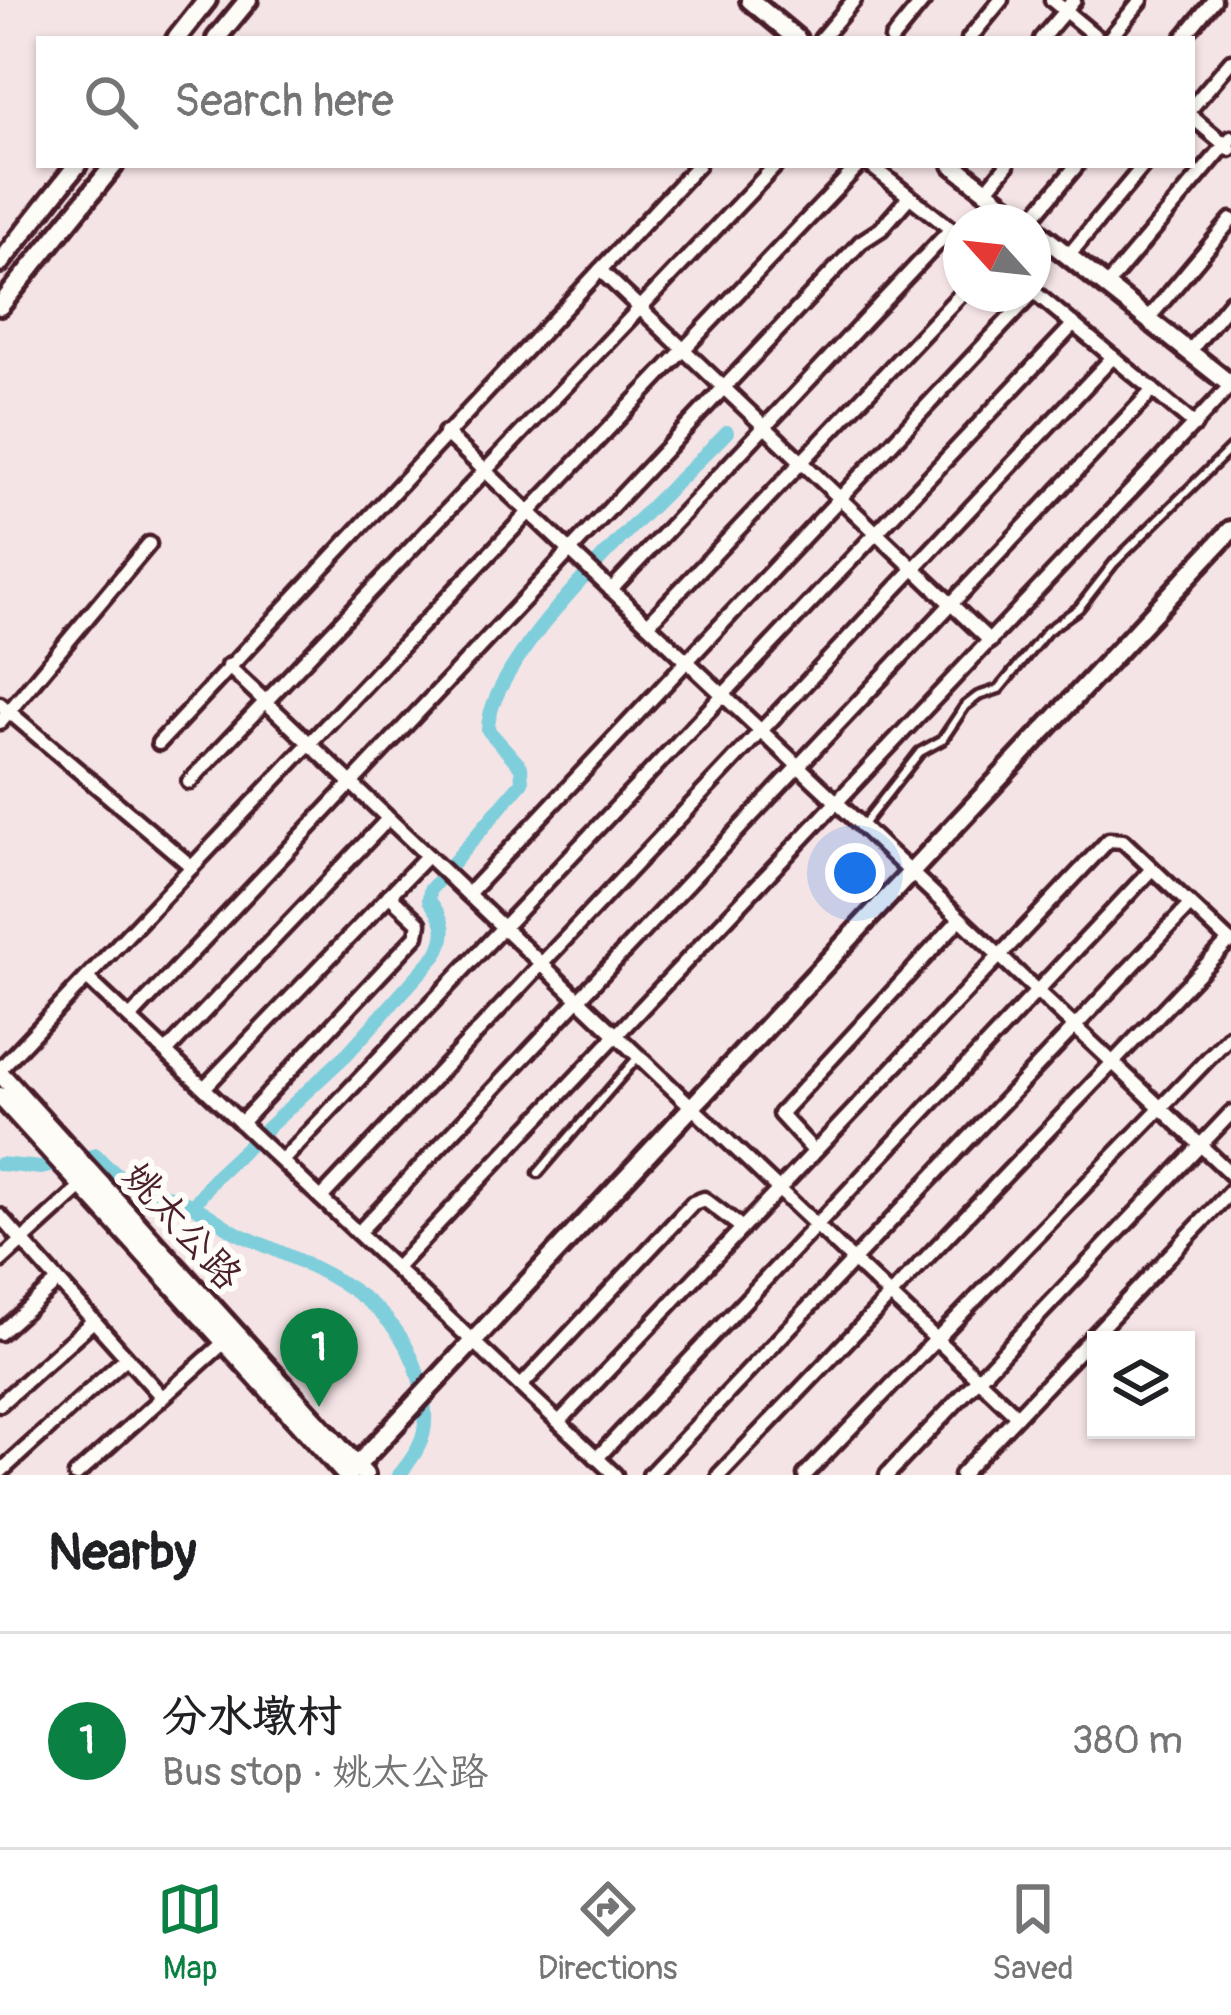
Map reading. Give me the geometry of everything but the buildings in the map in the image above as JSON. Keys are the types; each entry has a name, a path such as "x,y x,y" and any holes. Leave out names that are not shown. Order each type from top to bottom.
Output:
{"street":[{"path":"178,36 207,0"},
{"path":"218,36 248,0"},
{"path":"750,0 793,36"},
{"path":"824,36 854,0"},
{"path":"894,36 924,0"},
{"path":"971,36 1001,0"},
{"path":"1052,0 1069,6 1096,36"},
{"path":"1111,36 1141,0"},
{"path":"1184,36 1214,0"},
{"path":"1044,36 1069,6"},
{"path":"1195,103 1231,61"},
{"path":"1106,286 1229,144 1195,119"},
{"path":"2,258 75,168"},
{"path":"0,306 112,168"},
{"path":"159,742 695,168"},
{"path":"189,782 773,168"},
{"path":"0,1071 856,168"},
{"path":"874,168 943,223"},
{"path":"957,168 1004,204"},
{"path":"986,190 1004,168"},
{"path":"1045,204 1075,168"},
{"path":"1068,256 1141,168"},
{"path":"130,1018 351,783 575,556 724,388 908,197"},
{"path":"1148,319 1231,220"},
{"path":"396,1268 1231,385 1051,242"},
{"path":"607,586 943,246"},
{"path":"600,270 990,641"},
{"path":"1190,352 1231,302"},
{"path":"1051,306 1195,424"},
{"path":"647,624 944,312"},
{"path":"467,894 1014,312"},
{"path":"276,1156 503,928 1073,324"},
{"path":"321,1198 1113,357"},
{"path":"358,1233 1153,390"},
{"path":"445,434 1231,1174"},
{"path":"354,1473 690,1105 1231,530"},
{"path":"149,544 3,712 192,867"},
{"path":"228,667 1017,1416"},
{"path":"166,1052 388,819"},
{"path":"559,1422 1109,840 1123,842 1230,942 719,1475"},
{"path":"205,1088 430,859"},
{"path":"597,1458 1152,869"},
{"path":"246,1127 417,935 419,923 389,896"},
{"path":"650,1475 1190,905"},
{"path":"814,1150 780,1114 960,919"},
{"path":"87,978 615,1475"},
{"path":"805,1475 1231,1036"},
{"name":"姚太公路","path":"0,1071 62,1142 87,1182"},
{"name":"姚太公路","path":"0,1096 40,1142 87,1182 354,1473"},
{"path":"887,1475 1231,1113"},
{"path":"0,1261 87,1182"},
{"path":"961,1475 1231,1191"},
{"path":"520,1386 692,1203 704,1199 741,1227"},
{"path":"0,1216 162,1397"},
{"path":"0,1333 57,1282"},
{"path":"0,1404 92,1322"},
{"path":"76,1475 229,1339"},
{"path":"4,1470 126,1358"}],"lane":[{"path":"2,258 26,274"},
{"path":"862,826 920,752 942,740 965,706 999,689 1047,631 1079,608 1114,563 1231,448"},
{"path":"538,1173 638,1057"}],"waterway":[{"path":"193,1206 216,1176 346,1055 437,954 443,926 429,900 430,890 522,782 521,767 488,730 496,698 517,659 586,574 727,432"},
{"path":"0,1164 41,1168 96,1155 130,1182 193,1206 353,1290 397,1331 422,1390 423,1436 399,1475"}],"place":[{"name":"分水墩村","path":"319,1407"}]}
